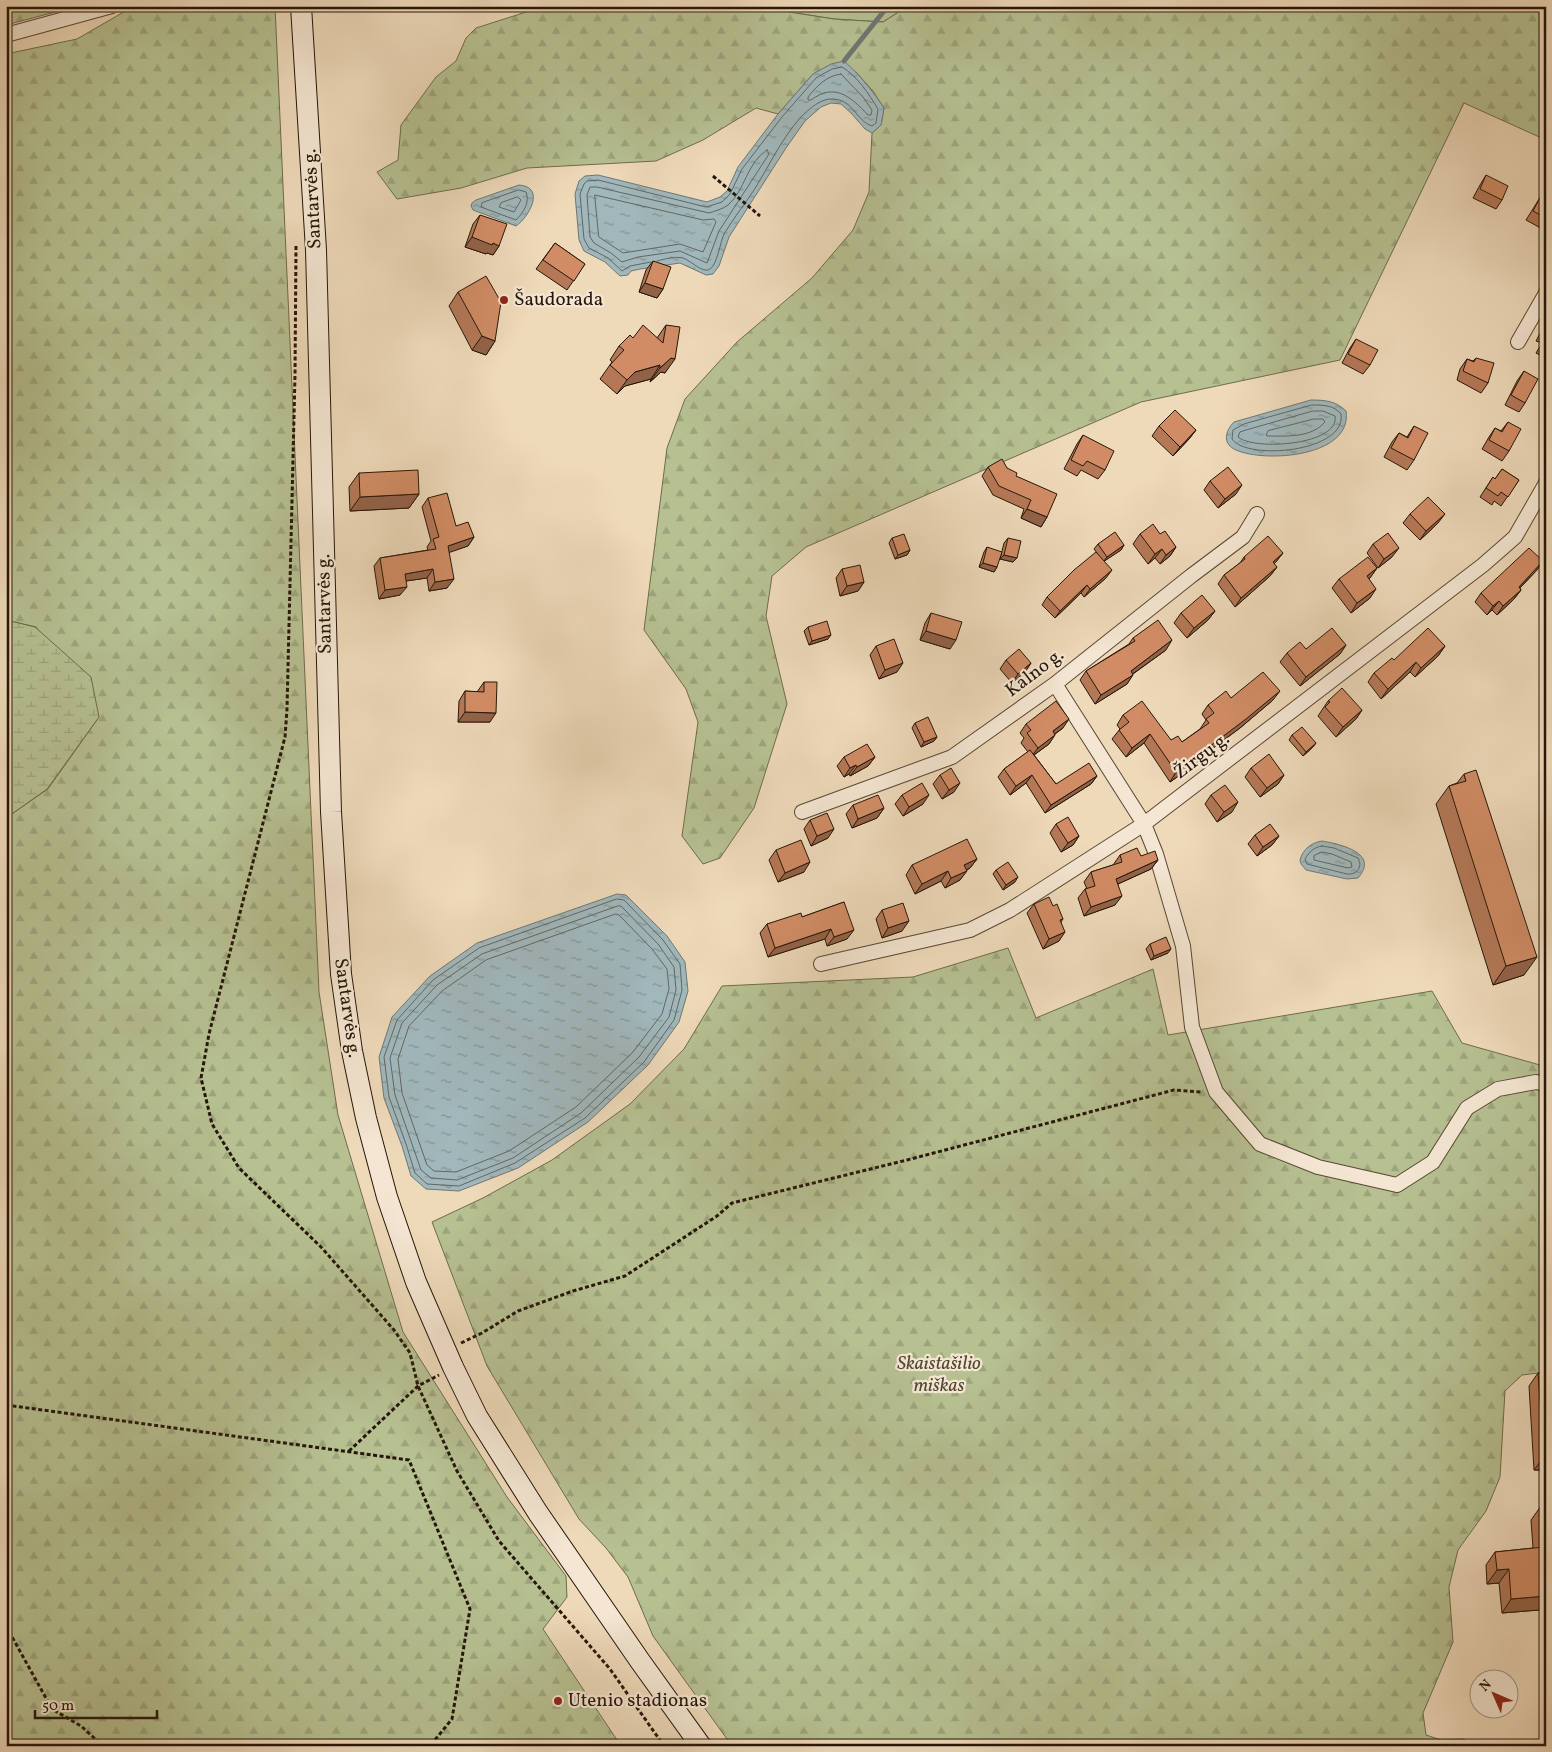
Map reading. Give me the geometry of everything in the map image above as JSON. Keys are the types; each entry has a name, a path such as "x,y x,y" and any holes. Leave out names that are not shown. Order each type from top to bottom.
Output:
{"main road":[{"name":"Santarvės g.","path":"302,6 316,250 330,812 341,974 352,1051 366,1118 387,1197 416,1282 449,1359 477,1416 538,1513 701,1746"}],"street":[{"path":"6,35 112,6"},
{"path":"1518,342 1546,293"},
{"name":"Žirgų g.","path":"821,964 970,930 1010,910 1144,824 1483,565 1515,536 1546,483"},
{"name":"Kalno g.","path":"802,812 952,757 1055,684 1243,537 1258,514"},
{"path":"1055,684 1144,824 1156,854 1183,946 1192,1027 1216,1092 1260,1144 1318,1167 1397,1185 1433,1162 1467,1108 1498,1089 1536,1082 1546,1084"}],"path":[{"path":"713,176 760,216"},
{"path":"348,1452 418,1386 482,1333 518,1311 574,1291 625,1276 717,1216 732,1203 907,1160 1174,1090 1216,1092"},
{"path":"6,1405 409,1460 470,1609 452,1719 430,1746"},
{"path":"6,1626 52,1709 80,1726 103,1746"}],"green space":[{"path":"6,6 78,6 6,25"},
{"path":"134,6 275,6 319,992 338,1115 403,1332 507,1497 566,1576 567,1597 543,1629 621,1746 6,1746 6,818 48,789 99,717 36,627 6,620 6,54 77,39"},
{"path":"545,6 783,6 789,12 834,19 883,22 908,6 1546,6 1546,140 1464,103 1340,360 1141,402 806,547 772,576 766,616 787,704 754,808 720,858 703,864 682,836 698,722 686,689 644,630 667,448 685,399 737,342 812,278 853,230 869,192 872,133 881,125 884,108 872,90 856,72 813,74 778,114 756,108 703,140 656,161 527,168 461,188 397,199 377,172 398,160 401,125 436,77 456,61 466,38 476,28"},
{"path":"783,6 908,6 883,22 834,19 789,12"},
{"path":"6,620 35,627 91,677 99,717 47,789 6,818"},
{"name":"Skaistašilio miškas","path":"1008,948 1036,1018 1153,969 1168,1035 1432,991 1462,1043 1540,1065 1546,1063 1546,1372 1522,1375 1505,1391 1500,1477 1486,1511 1458,1550 1449,1587 1453,1642 1423,1713 1426,1735 1441,1740 1464,1739 1471,1746 732,1746 653,1636 628,1577 606,1548 579,1519 487,1366 432,1222 483,1198 552,1160 630,1104 684,1049 722,986 913,977"}],"water":[{"path":"844,61 866,83 884,108 881,125 872,133 865,129 841,104 831,103 821,107 805,121 729,237 719,266 713,274 706,275 680,263 640,269 631,271 628,275 620,276 605,262 584,251 579,240 575,194 579,181 585,176 598,175 707,202 720,197 727,191 738,167 778,114 813,74 831,64"},
{"path":"519,185 527,187 532,191 533,196 530,210 516,226 473,210 471,206 476,200"},
{"path":"1311,400 1330,402 1346,411 1344,426 1336,438 1322,447 1304,453 1266,456 1236,450 1227,441 1227,433 1234,422"},
{"path":"1322,841 1347,847 1361,856 1364,862 1364,869 1358,878 1347,879 1306,870 1300,860 1303,853 1314,843"},
{"path":"617,894 626,895 667,936 685,962 688,991 679,1022 648,1065 588,1122 518,1168 459,1191 426,1189 411,1176 384,1098 379,1057 392,1017 430,976 477,943"}],"building":[{"path":"1486,175 1508,186 1502,200 1480,189"},
{"path":"1542,194 1546,197 1546,218 1533,211"},
{"path":"480,215 507,224 499,246 472,237"},
{"path":"555,243 585,264 574,281 543,260"},
{"path":"653,261 671,267 663,289 645,283"},
{"path":"486,276 501,302 495,341 482,336 458,292"},
{"path":"643,325 663,343 666,325 680,327 675,359 671,358 660,368 660,365 635,372 627,380 610,365 624,350 619,346 630,335 633,338"},
{"path":"1356,339 1378,350 1370,365 1348,354"},
{"path":"1476,358 1494,363 1488,383 1463,371 1467,359 1474,362"},
{"path":"1524,371 1538,379 1525,403 1511,395"},
{"path":"1175,410 1196,430 1180,447 1159,426"},
{"path":"1508,422 1521,429 1509,451 1489,440 1495,428 1502,432"},
{"path":"1414,426 1428,433 1414,460 1391,448 1399,433 1408,438"},
{"path":"1083,435 1114,451 1105,470 1087,461 1083,466 1071,460"},
{"path":"1002,459 1007,468 1017,473 1016,476 1057,494 1047,517 1027,509 1031,500 999,486 988,467"},
{"path":"1228,467 1242,485 1225,499 1210,481"},
{"path":"1502,469 1519,480 1508,497 1501,492 1498,496 1486,488 1493,477 1495,479"},
{"path":"418,470 419,494 360,497 359,473"},
{"path":"447,493 456,526 468,522 474,537 448,546 454,579 435,582 433,569 405,574 407,587 385,590 380,558 436,549 433,539 439,537 428,498"},
{"path":"1428,497 1445,514 1426,531 1410,514"},
{"path":"1153,524 1160,534 1165,531 1176,547 1166,555 1162,549 1155,554 1140,534"},
{"path":"1115,532 1124,545 1107,557 1098,544"},
{"path":"1388,533 1399,548 1384,559 1373,544"},
{"path":"904,534 910,550 898,555 892,538"},
{"path":"1268,536 1283,553 1273,562 1277,567 1241,598 1224,575 1245,559 1244,557"},
{"path":"1008,538 1021,541 1017,558 1004,555"},
{"path":"987,547 1002,552 997,567 983,563"},
{"path":"1529,548 1543,561 1519,587 1521,590 1503,606 1499,601 1493,606 1481,593"},
{"path":"1096,552 1112,570 1090,589 1087,585 1060,611 1047,597 1074,570"},
{"path":"1368,557 1377,568 1367,576 1376,589 1357,603 1339,579"},
{"path":"860,565 864,582 847,586 842,569"},
{"path":"1202,595 1215,611 1194,628 1181,613"},
{"path":"931,613 962,622 956,640 926,631"},
{"path":"1158,620 1172,640 1131,671 1133,675 1101,695 1086,671 1135,641 1133,638"},
{"path":"827,621 831,635 812,641 808,627"},
{"path":"1332,628 1346,645 1306,677 1287,653 1300,642 1306,649"},
{"path":"1428,628 1445,646 1421,668 1416,662 1388,689 1374,673 1392,658 1394,660"},
{"path":"894,639 903,663 885,670 876,646"},
{"path":"1019,649 1031,663 1018,674 1006,660"},
{"path":"1263,672 1280,691 1205,750 1206,752 1176,772 1150,734 1132,748 1119,730 1129,722 1123,715 1142,701 1171,740 1178,736 1182,742 1209,723 1206,719 1214,713 1208,705 1226,691 1231,698"},
{"path":"484,682 497,682 496,713 465,712 465,691 484,692"},
{"path":"1342,688 1362,710 1343,727 1325,707 1330,702 1328,701"},
{"path":"1056,701 1069,719 1053,731 1055,735 1038,748 1027,733 1031,730 1026,724"},
{"path":"928,717 937,737 924,742 915,723"},
{"path":"1302,727 1316,743 1306,752 1292,735"},
{"path":"867,744 875,757 857,767 856,765 850,768 844,757"},
{"path":"1030,750 1056,784 1089,763 1097,776 1051,805 1032,775 1016,786 1004,769"},
{"path":"1269,754 1284,775 1267,788 1251,768"},
{"path":"951,768 960,783 949,790 940,775"},
{"path":"1476,770 1537,957 1506,966 1449,786 1466,781 1464,774"},
{"path":"922,783 929,795 909,807 902,795"},
{"path":"1225,785 1238,802 1224,812 1211,795"},
{"path":"878,795 884,808 858,819 853,805"},
{"path":"827,813 834,829 817,836 810,820"},
{"path":"1068,817 1079,836 1068,843 1056,824"},
{"path":"1270,824 1279,836 1263,847 1255,835"},
{"path":"967,839 977,859 964,865 967,871 951,878 948,871 922,884 912,865"},
{"path":"801,840 810,862 785,873 776,850"},
{"path":"1137,848 1141,856 1155,851 1158,860 1116,879 1122,896 1091,907 1085,889 1095,886 1091,872 1122,862 1120,855"},
{"path":"1008,862 1018,877 1006,885 996,870"},
{"path":"1049,897 1053,906 1057,904 1063,919 1060,920 1065,932 1049,939 1034,904"},
{"path":"844,902 854,930 834,937 831,929 775,948 767,924 801,913 802,917"},
{"path":"903,903 909,921 888,928 882,910"},
{"path":"1166,937 1171,949 1154,956 1150,944"},
{"path":"1546,1372 1546,1456 1544,1457 1538,1373"},
{"path":"1541,1506 1546,1506 1546,1552 1545,1552"},
{"path":"1544,1547 1546,1596 1511,1599 1509,1569 1497,1570 1495,1552"}],"waterway":[{"path":"844,61 888,6"}],"place":[{"name":"Šaudorada","path":"504,300"},
{"name":"Utenio stadionas","path":"558,1701"}]}
